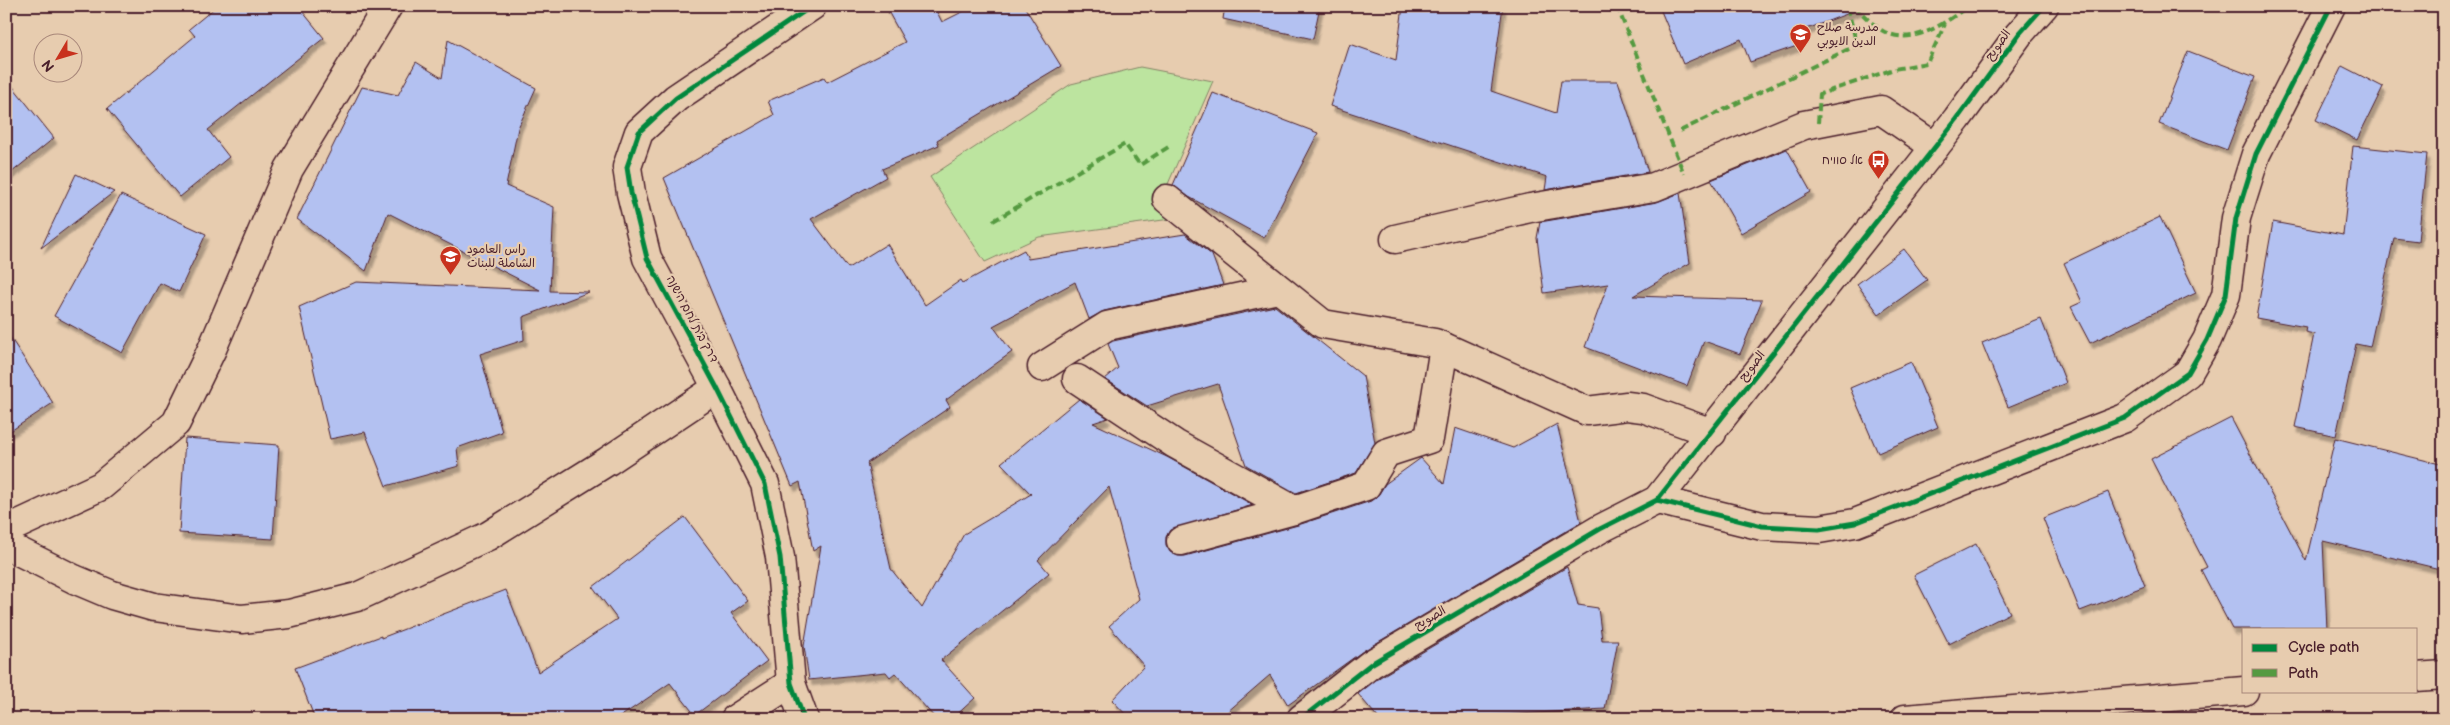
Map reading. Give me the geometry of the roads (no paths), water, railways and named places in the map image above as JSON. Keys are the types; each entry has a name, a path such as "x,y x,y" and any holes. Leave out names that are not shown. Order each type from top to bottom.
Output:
{"street":[{"path":"6,530 101,486 176,423 212,349 289,169 360,49 388,6"},
{"name":"דרך בית לחם הישנה","path":"804,719 790,683 780,557 765,484 717,388 647,258 631,193 627,167 639,132 676,98 812,6"},
{"name":"الصويح","path":"1301,719 1370,664 1600,529 1657,500 1712,433 1935,147 2018,34 2044,6"},
{"path":"1657,500 1762,526 1819,529 1855,523 2125,418 2161,394 2188,373 2207,340 2226,295 2236,218 2256,154 2331,6"},
{"path":"1395,240 1530,208 1654,187 1804,125 1881,110 1935,147"},
{"path":"1167,199 1323,324 1434,343 1587,411 1627,406 1642,408 1712,433"},
{"path":"1042,367 1107,326 1278,289"},
{"path":"1181,541 1294,510 1366,486 1386,453 1429,438 1444,347"},
{"path":"1077,379 1175,444 1294,510"},
{"path":"6,545 74,579 112,594 154,607 242,619 289,614 357,597 488,536 608,461 717,388"},
{"path":"2418,677 2444,675"},
{"path":"735,719 790,683"},
{"path":"1906,719 2242,691"}],"place":[{"name":"مدرسة صلاح الدين الايوبي","path":"1801,53"},
{"name":"אל סוויח","path":"1879,179"},
{"name":"راس العامود الشاملة للبنات","path":"451,275"}]}
